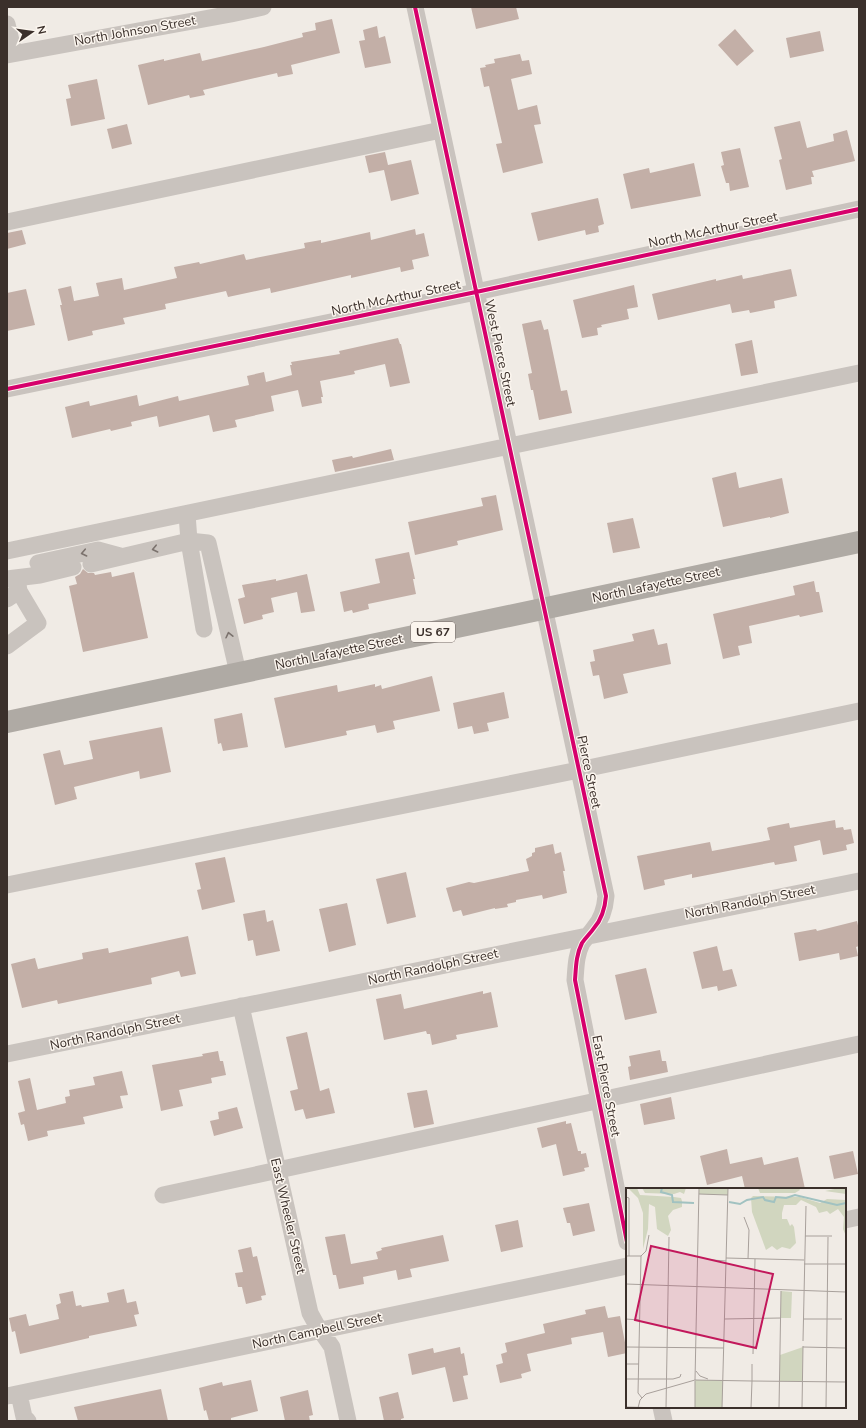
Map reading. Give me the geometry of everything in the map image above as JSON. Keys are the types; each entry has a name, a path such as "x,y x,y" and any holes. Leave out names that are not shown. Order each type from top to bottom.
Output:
{"highway":[{"name":"North Lafayette Street","path":"7,722 859,542"}],"street":[{"name":"North Johnson Street","path":"10,54 263,7"},
{"name":"West Pierce Street","path":"414,7 544,609"},
{"path":"7,24 10,54"},
{"path":"7,222 441,130"},
{"name":"North McArthur Street","path":"7,389 476,292 859,209"},
{"path":"7,551 859,374"},
{"path":"187,514 189,541 204,629"},
{"path":"91,564 189,541 208,543 238,673"},
{"path":"33,546 39,569"},
{"path":"7,646 38,623 12,587 39,569 98,550 122,556"},
{"path":"39,569 73,567"},
{"name":"Pierce Street","path":"544,609 606,896 603,914 594,929 587,935"},
{"path":"7,885 859,712"},
{"name":"North Randolph Street","path":"7,1054 859,880"},
{"name":"East Pierce Street","path":"587,935 578,952 575,980 626,1237"},
{"name":"East Wheeler Street","path":"241,1006 310,1314 332,1347 348,1421"},
{"path":"163,1195 859,1044"},
{"path":"846,1220 859,1217"},
{"name":"North Campbell Street","path":"13,1395 626,1266"},
{"path":"13,1395 24,1417 28,1421"},
{"path":"661,1408 664,1421"}],"building":[{"path":"471,7 516,7 519,19 476,29"},
{"path":"332,19 340,53 291,65 293,74 278,77 277,73 203,90 205,95 190,98 189,95 148,105 138,65 200,53 202,61 264,47 303,37 302,33 316,30 315,23"},
{"path":"377,26 379,38 385,36 391,63 365,68 359,41 365,40 363,30"},
{"path":"735,29 754,51 737,66 718,45"},
{"path":"820,31 824,51 790,58 786,38"},
{"path":"520,54 522,61 529,60 532,74 511,79 518,110 537,105 541,124 534,125 543,163 503,173 496,144 502,143 489,86 484,87 480,68 486,67 485,65 495,63 494,59"},
{"path":"97,79 105,119 71,126 66,99 71,98 68,85"},
{"path":"800,121 807,148 834,141 833,134 847,130 855,161 812,171 814,177 811,177 812,184 786,190 779,160 782,159 774,127"},
{"path":"127,124 132,144 112,149 107,129"},
{"path":"740,148 749,187 730,191 729,183 726,183 721,166 724,165 721,152"},
{"path":"385,152 388,165 411,160 419,194 391,201 384,170 369,173 365,156"},
{"path":"694,163 701,196 631,209 623,174 649,168 650,173"},
{"path":"598,198 604,224 598,226 599,232 586,235 585,230 538,241 531,213"},
{"path":"415,229 416,235 424,233 429,256 412,260 414,269 401,272 400,267 351,278 351,275 271,293 270,288 228,297 226,291 165,304 166,309 123,318 125,324 92,331 93,335 68,341 58,289 71,286 74,301 99,296 96,283 122,278 124,290 177,278 174,267 199,262 200,264 244,254 246,260 305,248 304,243 321,240 321,243 370,232 371,240"},
{"path":"22,230 26,244 7,249 7,233"},
{"path":"791,269 797,296 774,301 775,308 750,313 749,310 732,313 730,304 658,320 652,294 716,279 716,281 742,275 743,279"},
{"path":"634,285 638,307 627,309 629,319 601,325 602,327 597,328 598,335 582,338 573,300"},
{"path":"26,289 35,325 7,331 7,293"},
{"path":"541,320 544,330 548,329 561,391 567,390 572,413 539,420 528,374 532,373 522,324"},
{"path":"398,338 401,344 410,383 390,387 385,364 354,371 355,374 320,381 323,397 321,397 322,403 302,407 298,390 271,396 274,411 235,420 237,427 213,432 209,415 159,427 157,416 131,422 132,426 111,431 110,429 72,438 65,407 89,401 90,406 137,395 139,406 178,396 179,401 249,385 247,376 264,372 266,382 292,375 290,365 292,365 291,362 340,354 339,351"},
{"path":"752,340 758,373 741,376 735,344"},
{"path":"391,449 394,460 335,472 332,460 352,456 353,458"},
{"path":"736,472 739,488 782,478 789,513 723,527 712,478"},
{"path":"496,495 503,530 457,541 458,545 415,555 408,522 483,506 481,498"},
{"path":"633,518 640,548 613,553 607,523"},
{"path":"409,552 415,579 413,579 416,594 368,604 369,609 353,613 352,610 344,612 340,592 380,583 375,559"},
{"path":"83,569 88,573 94,573 95,575 111,572 112,577 134,572 148,638 83,652 69,586 77,584 75,577 80,574"},
{"path":"307,574 315,611 301,613 297,592 271,598 274,612 262,615 263,619 244,624 238,599 245,597 242,585 276,579 276,581"},
{"path":"814,581 816,592 819,592 823,612 800,617 799,615 749,626 752,643 738,646 740,655 723,659 713,614 795,595 793,586"},
{"path":"654,629 658,645 667,643 671,664 623,674 628,693 604,699 599,675 593,676 590,662 595,661 593,650 634,641 632,634"},
{"path":"432,676 440,711 393,721 395,729 377,733 375,725 346,731 347,735 285,748 274,698 337,685 338,692 375,684 375,687 381,685 382,689"},
{"path":"504,692 509,718 487,723 489,731 474,734 472,726 458,729 453,703"},
{"path":"242,713 248,747 223,751 221,743 218,744 214,719"},
{"path":"162,727 171,772 140,779 139,771 74,787 77,799 55,805 43,754 60,750 64,765 93,759 89,741"},
{"path":"835,820 836,828 843,827 844,830 851,829 854,843 846,845 847,850 823,855 820,840 794,846 797,861 775,865 774,862 692,878 692,874 664,880 665,885 644,890 637,856 710,842 712,851 770,840 767,828 769,827 789,823 790,828"},
{"path":"553,844 555,854 561,852 565,871 563,871 567,893 543,899 542,895 516,900 516,902 507,904 508,907 495,908 463,916 461,910 453,912 446,888 469,882 474,883 529,871 526,859 532,856 532,853 535,852 535,848"},
{"path":"225,857 235,902 202,910 197,890 201,889 195,863"},
{"path":"406,872 416,917 387,924 376,879"},
{"path":"347,903 356,945 329,952 319,909"},
{"path":"265,910 267,922 273,920 280,951 256,956 253,940 248,941 243,914"},
{"path":"857,921 859,930 859,946 856,947 858,956 840,960 839,953 799,961 794,933 816,929 817,931"},
{"path":"188,936 196,974 181,977 179,971 151,978 152,984 58,1004 57,1000 22,1008 11,964 35,958 38,969 83,959 82,953 108,948 109,953"},
{"path":"717,946 723,971 732,969 737,986 718,991 717,986 702,989 693,952"},
{"path":"646,968 657,1013 625,1020 615,975"},
{"path":"483,991 483,994 491,992 498,1027 456,1035 457,1039 432,1045 430,1034 427,1034 426,1031 384,1040 376,999 401,994 404,1009"},
{"path":"307,1032 320,1091 329,1088 335,1113 306,1119 303,1109 295,1111 290,1091 298,1089 286,1037"},
{"path":"660,1050 662,1061 666,1061 668,1072 630,1080 628,1067 631,1066 629,1056"},
{"path":"218,1051 220,1061 223,1061 226,1075 211,1078 212,1083 179,1090 183,1106 161,1111 152,1065 203,1056 202,1054"},
{"path":"122,1071 128,1095 120,1096 123,1108 83,1117 85,1124 47,1131 48,1136 28,1141 24,1124 21,1125 18,1113 25,1111 18,1081 30,1078 37,1110 66,1103 65,1097 70,1096 69,1090 95,1085 93,1077"},
{"path":"427,1090 434,1124 414,1128 407,1093"},
{"path":"671,1097 675,1119 644,1125 640,1104"},
{"path":"237,1107 243,1128 214,1136 210,1121 219,1119 218,1112"},
{"path":"566,1121 566,1124 571,1123 578,1151 581,1151 581,1154 586,1153 589,1167 584,1168 585,1171 563,1176 556,1144 542,1148 537,1128"},
{"path":"727,1149 730,1164 762,1157 764,1165 798,1157 805,1188 745,1188 742,1176 707,1185 700,1156"},
{"path":"853,1151 858,1174 834,1179 829,1156"},
{"path":"589,1203 595,1231 573,1236 570,1223 567,1223 563,1208"},
{"path":"518,1220 523,1247 501,1252 495,1225"},
{"path":"345,1234 351,1264 378,1259 376,1252 382,1250 381,1248 443,1235 449,1261 410,1269 412,1277 398,1280 396,1270 363,1277 364,1284 339,1289 336,1275 333,1275 325,1237"},
{"path":"251,1247 253,1257 257,1256 266,1295 261,1296 262,1300 246,1304 242,1287 238,1287 235,1273 243,1272 238,1250"},
{"path":"124,1289 127,1303 136,1301 139,1314 134,1315 137,1326 89,1336 89,1338 20,1354 15,1331 12,1332 9,1318 26,1314 29,1326 59,1319 56,1305 61,1303 59,1294 73,1291 76,1306 81,1305 82,1307 109,1302 107,1293"},
{"path":"605,1306 608,1318 620,1316 626,1353 608,1357 603,1332 571,1338 572,1344 527,1354 531,1371 521,1374 522,1378 500,1383 496,1365 503,1363 501,1354 507,1352 505,1343 545,1333 543,1324 586,1314 585,1310"},
{"path":"460,1347 461,1354 464,1353 468,1375 463,1376 468,1399 453,1402 445,1367 412,1375 408,1354 433,1348 434,1353"},
{"path":"251,1380 258,1411 231,1418 231,1421 209,1421 206,1410 204,1411 199,1388 222,1382 223,1386"},
{"path":"161,1389 168,1421 78,1421 74,1407"},
{"path":"308,1390 313,1415 309,1416 310,1421 285,1421 280,1397"},
{"path":"398,1392 404,1418 401,1419 401,1421 384,1421 379,1397"}],"cycle path":[{"path":"415,7 606,896 601,917 580,948 575,980 626,1237"},
{"path":"7,389 476,292 859,209"}]}
